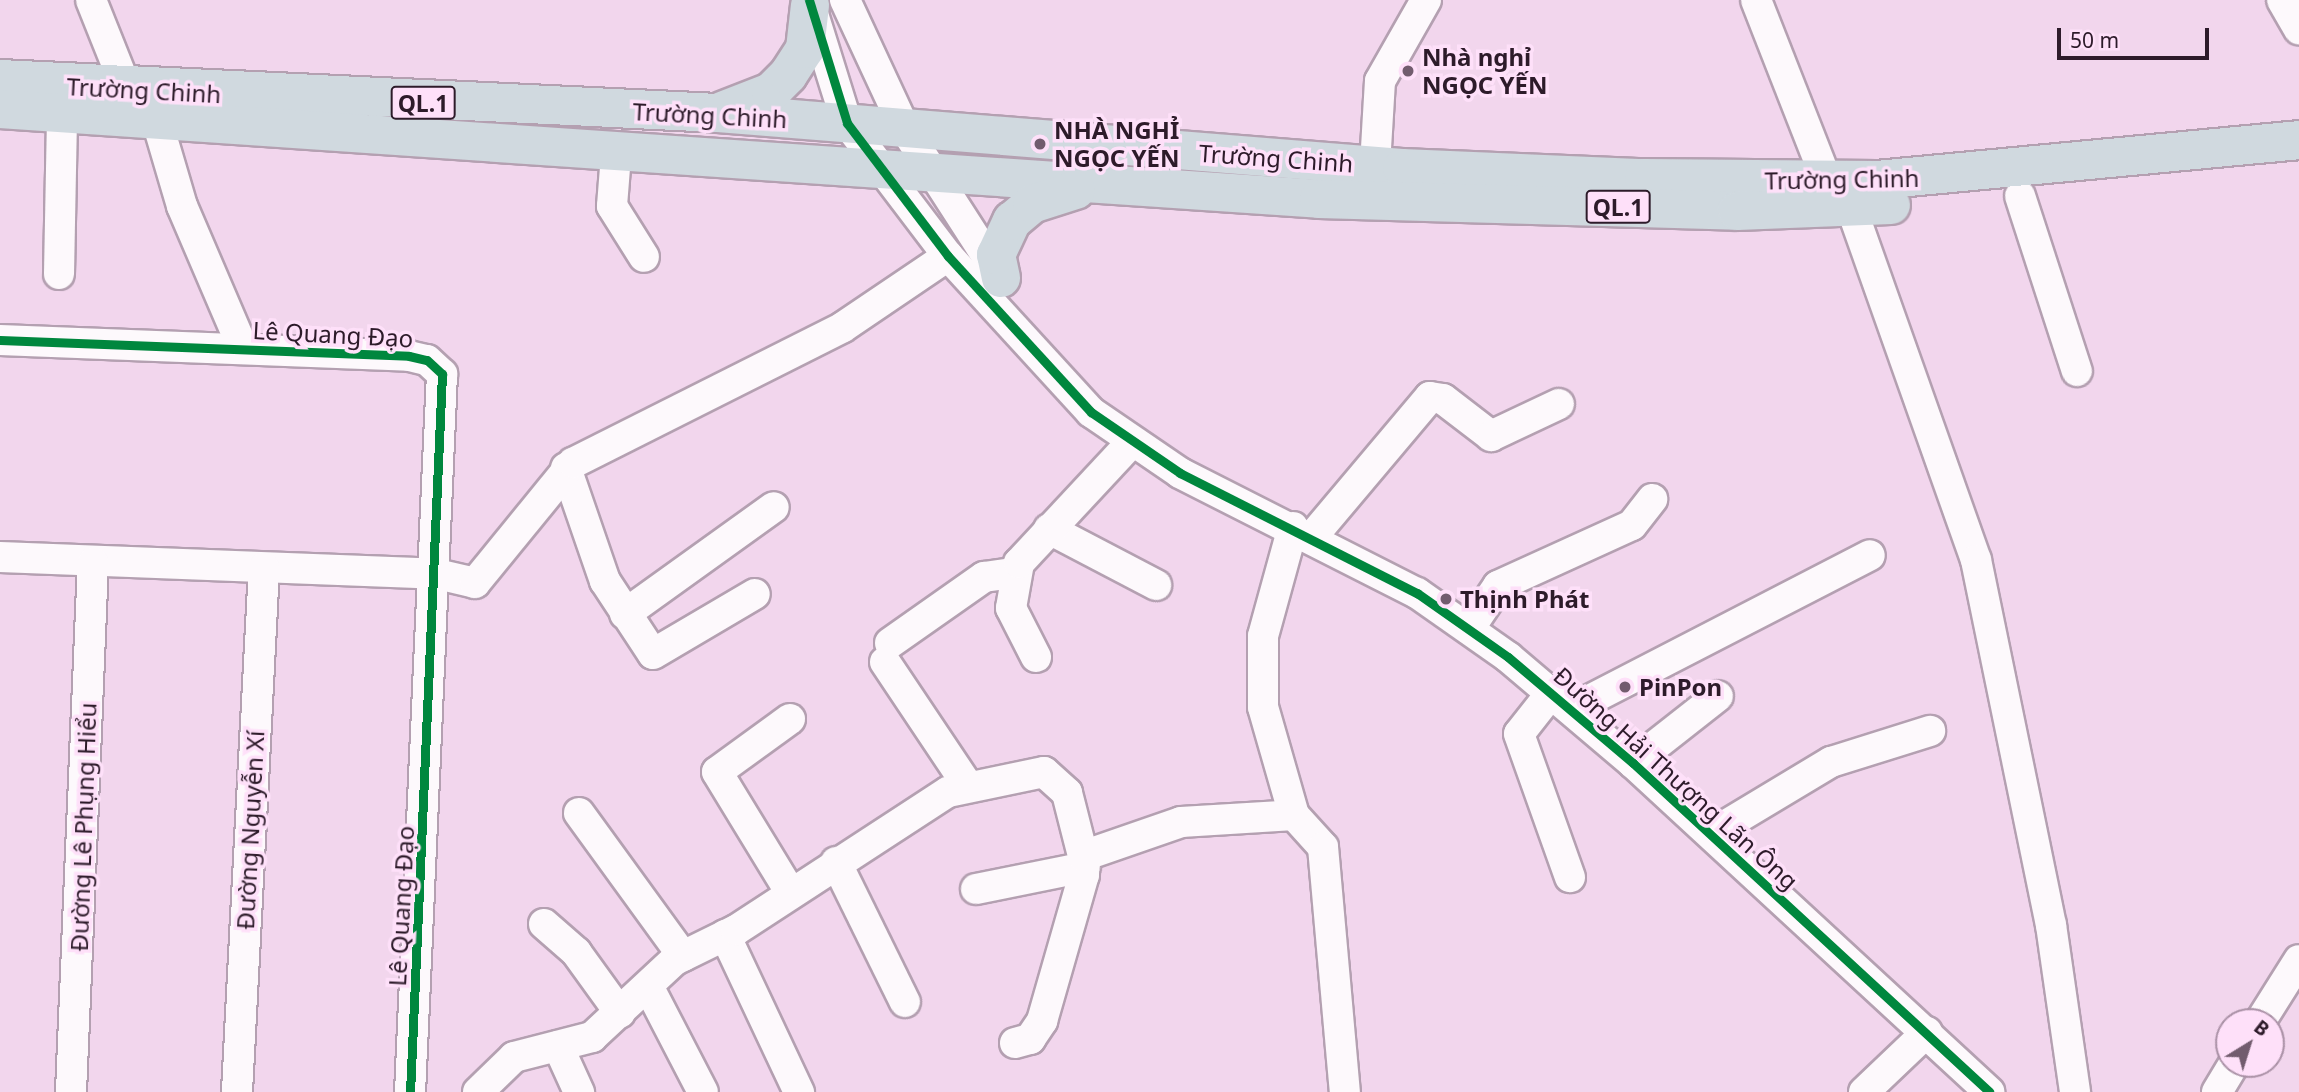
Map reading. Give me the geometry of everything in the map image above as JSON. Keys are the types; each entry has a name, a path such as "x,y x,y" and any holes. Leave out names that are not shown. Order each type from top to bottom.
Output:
{"highway":[{"path":"718,113 779,86 805,49 821,2"},
{"name":"Trường Chinh","path":"0,79 127,90 718,113 1375,166 1839,194 2299,140"},
{"name":"Trường Chinh","path":"0,109 616,155 1333,200 1839,194 2020,196 2299,166"},
{"path":"1001,278 996,254 1012,221 1057,193 1104,186"}],"street":[{"path":"91,0 127,90"},
{"path":"1375,166 1380,81 1426,0"},
{"path":"1756,0 1839,194 1976,560 2051,925 2075,1092"},
{"path":"2282,0 2299,30"},
{"name":"Đường Hải Thượng Lãn Ông","path":"821,2 847,123 948,256 1091,412 1130,443 1302,532 1469,629 1562,701 1633,763 1927,1031 1989,1092"},
{"name":"Đường Hải Thượng Lãn Ông","path":"821,2 1001,278 1048,365"},
{"path":"59,274 62,114"},
{"path":"157,121 182,206 243,348"},
{"path":"616,155 612,206 644,257"},
{"path":"2020,196 2077,371"},
{"path":"0,557 437,575 475,583 487,575 566,468 844,327 948,256"},
{"name":"Lê Quang Đạo","path":"0,340 409,356 437,366 444,385 437,575 410,1092"},
{"path":"1345,1092 1323,847 1294,815 1285,769 1267,732 1261,679 1271,594 1302,532 1430,397 1443,399 1491,436 1559,404"},
{"path":"1036,657 1011,608 1014,573 1049,529 1130,443"},
{"path":"566,468 599,567 625,614 653,654 755,594"},
{"path":"1469,629 1499,586 1632,525 1652,499"},
{"path":"625,614 774,507"},
{"path":"1049,529 1156,585"},
{"path":"1570,877 1518,734 1562,701 1870,555"},
{"name":"Đường Lê Phụng Hiểu","path":"71,1092 93,562"},
{"name":"Đường Nguyễn Xí","path":"237,1092 264,568"},
{"path":"968,786 888,653 984,577 1014,573"},
{"path":"1633,763 1718,696"},
{"path":"790,719 717,772 791,893"},
{"path":"1712,834 1831,762 1930,731"},
{"path":"478,1092 514,1057 592,1037 683,956 725,935 902,818 968,786 1027,772 1053,777 1072,806 1084,862 1042,1021 1030,1039 1015,1044"},
{"path":"579,813 683,956"},
{"path":"976,889 1084,862 1181,822 1294,815"},
{"path":"836,862 905,1002"},
{"path":"544,923 576,952 620,1013"},
{"path":"725,935 799,1092"},
{"path":"2271,1008 2295,976"},
{"path":"649,986 702,1092"},
{"path":"1864,1092 1927,1031"},
{"path":"558,1046 579,1092"}],"cycle path":[{"path":"809,0 847,123 948,256 1091,412 1180,473 1417,593 1508,657 1633,763 1989,1092"},
{"path":"0,340 409,356 427,360 442,374 410,1092"}],"place":[{"name":"Nhà nghỉ NGỌC YẾN","path":"1408,71"},
{"name":"NHÀ NGHỈ NGỌC YẾN","path":"1040,144"},
{"name":"Thịnh Phát","path":"1446,599"},
{"name":"PinPon","path":"1625,687"}]}
